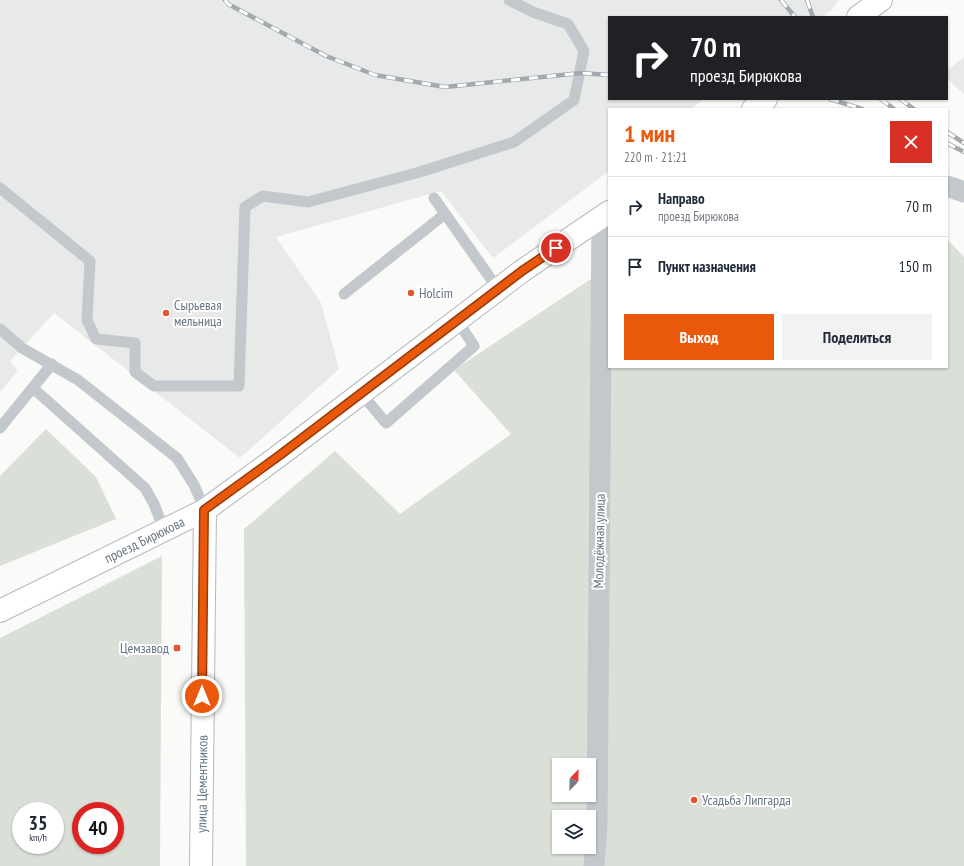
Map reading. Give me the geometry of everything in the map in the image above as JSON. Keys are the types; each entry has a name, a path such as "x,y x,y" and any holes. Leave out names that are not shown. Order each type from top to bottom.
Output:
{"street":[{"path":"859,16 881,0"},
{"path":"754,108 765,100"},
{"path":"948,186 964,192"},
{"name":"проезд Бирюкова","path":"0,611 204,510 498,289 606,214"},
{"name":"Молодёжная улица","path":"594,866 596,826 606,214"},
{"name":"улица Цементников","path":"201,866 204,510"}],"lane":[{"path":"0,188 90,262 87,320 96,339 135,343 135,372 154,386 239,386 245,207 263,196 308,202 420,172 514,142 574,100 581,73 584,50 568,24 533,12 509,0"},
{"path":"434,198 498,289"},
{"path":"344,294 445,214"},
{"path":"361,393 386,423 474,346 457,320"},
{"path":"0,329 22,348 78,380 177,458 194,485 204,510"},
{"path":"0,428 52,364"},
{"path":"33,388 145,488 154,504 164,530"}],"shaded area":[{"path":"0,0 838,0 832,10 823,16 608,16 608,100 703,100 692,108 608,108 608,172 493,258 441,191 276,237 321,303 339,369 240,458 54,313 10,361 18,371 0,392"},
{"path":"964,57 964,94 948,80 948,70"},
{"path":"948,240 964,257 964,866 246,866 244,529 335,451 400,514 511,434 454,370 608,268 608,368 948,368"},
{"path":"46,429 96,477 116,519 0,566 0,476"},
{"path":"162,556 160,866 0,866 0,638"}],"railway":[{"path":"225,0 228,4 326,56 375,75 445,87 581,73 608,75"},
{"path":"781,0 794,16"},
{"path":"807,0 813,16"},
{"path":"833,100 859,108"},
{"path":"882,100 893,108"},
{"path":"901,100 913,108"},
{"path":"948,133 964,143"},
{"path":"948,144 964,152"}],"place":[{"name":"Holcim","path":"411,293"},
{"name":"Сырьевая мельница","path":"166,313"},
{"name":"Цемзавод","path":"177,648"},
{"name":"Усадьба Липгарда","path":"694,800"}],"route":[{"path":"202,696 204,510 280,455 522,271 556,248"}]}
